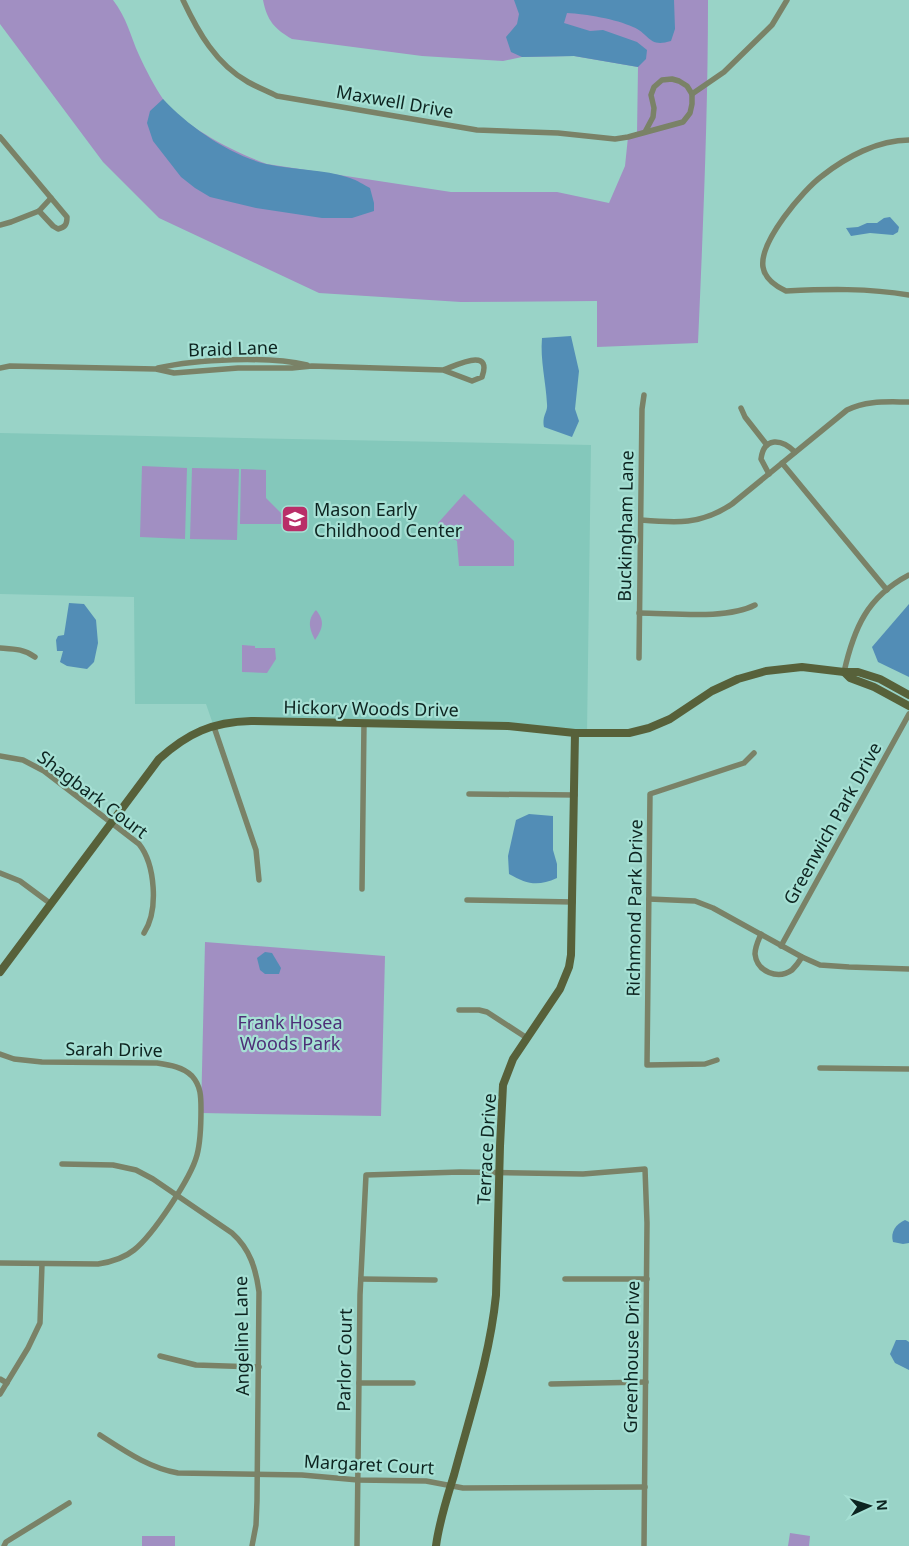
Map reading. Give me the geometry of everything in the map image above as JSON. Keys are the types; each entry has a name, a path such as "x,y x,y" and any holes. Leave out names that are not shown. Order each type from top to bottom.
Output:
{"street":[{"name":"Maxwell Drive","path":"183,0 201,35 212,51 247,82 277,96 477,130 558,133 614,139 683,122 690,113 692,94"},
{"path":"645,132 653,117 652,95 654,87 662,80 679,81 687,86 692,94 724,72 772,25 787,0"},
{"path":"0,137 67,218 67,222 64,227 58,229 39,211"},
{"path":"909,140 894,140 876,145 821,176 791,206 783,218 767,247 763,266 767,278 776,287 786,291 848,288 909,296"},
{"path":"0,225 39,211 51,198"},
{"name":"Braid Lane","path":"0,368 10,366 156,369 174,364 238,360 291,361 312,366 443,370 472,380 478,380 482,377 484,371 482,364 472,358 443,370"},
{"name":"Buckingham Lane","path":"639,658 642,409 644,394"},
{"path":"641,520 688,522 711,516 732,504 839,416 856,406 874,402 909,402"},
{"path":"741,408 745,417 768,445"},
{"path":"769,474 761,459 764,449 768,445 781,442 788,445 795,452"},
{"path":"782,462 887,590"},
{"path":"844,672 858,625 868,609 887,590 909,575"},
{"path":"639,613 733,612 755,605"},
{"path":"0,648 19,649 35,657"},
{"name":"Hickory Woods Drive","path":"0,972 159,759 187,737 214,727 251,721 508,726 576,733 616,734 649,728 670,719 712,690 738,679 766,671 802,667 858,672 871,676 909,695"},
{"name":"Hickory Woods Drive","path":"844,672 850,678 874,687 909,706"},
{"name":"Greenwich Park Drive","path":"781,946 909,714"},
{"path":"362,889 364,723"},
{"path":"214,727 256,850 259,880"},
{"name":"Terrace Drive","path":"436,1546 450,1485 487,1355 493,1322 496,1295 499,1172 504,1085 513,1059 560,989 569,967 573,902 576,733"},
{"name":"Richmond Park Drive","path":"717,1060 705,1064 647,1065 650,794 744,763 754,754"},
{"name":"Shagbark Court","path":"0,756 13,757 32,764 112,823 145,851 150,864 152,906 150,920 144,933"},
{"path":"469,794 575,795"},
{"path":"0,873 20,881 51,904"},
{"path":"650,899 695,901 713,908 811,962 830,966 909,969"},
{"path":"467,900 573,902"},
{"path":"761,934 755,955 759,964 766,971 775,974 785,973 794,968 802,957"},
{"path":"459,1010 488,1012 527,1038"},
{"name":"Sarah Drive","path":"0,1054 14,1059 42,1062 157,1063 171,1065 188,1073 198,1083 201,1092 200,1139 195,1162 177,1194 146,1238 133,1251 112,1262 98,1264 0,1263"},
{"path":"820,1068 909,1068"},
{"name":"Angeline Lane","path":"62,1164 99,1164 128,1168 154,1179 232,1233 242,1243 252,1260 259,1292 256,1525 252,1546"},
{"name":"Greenhouse Drive","path":"499,1172 583,1174 645,1169 647,1279 644,1546"},
{"name":"Parlor Court","path":"357,1546 361,1279 366,1175 499,1172"},
{"path":"0,1394 28,1348 40,1323 42,1264"},
{"path":"361,1279 435,1280"},
{"path":"565,1279 647,1279"},
{"path":"160,1356 196,1365 258,1367"},
{"path":"0,1379 7,1383"},
{"path":"551,1384 646,1382"},
{"path":"359,1383 412,1383"},
{"name":"Margaret Court","path":"100,1435 147,1463 178,1473 312,1475 358,1480 426,1481 478,1488 506,1486 645,1487"},
{"path":"4,1546 6,1542 69,1503"}],"shaded area":[{"name":"Mason Early Childhood Center","path":"0,433 591,445 587,733 522,727 251,721 214,727 206,704 135,704 134,597 0,594"}],"green space":[{"path":"0,0 113,0 125,20 150,78 163,99 172,109 210,138 267,164 451,192 557,192 609,203 625,166 628,137 637,134 638,67 574,56 522,57 503,61 422,56 292,39 281,32 269,19 263,0 708,0 706,129 698,343 597,347 597,301 461,302 319,293 159,218 103,162 0,24"},
{"path":"142,466 187,468 185,539 140,537"},
{"path":"192,468 239,469 237,540 190,539"},
{"path":"241,469 266,470 266,498 283,515 283,524 240,524"},
{"path":"464,494 514,541 514,566 459,566 457,541 447,535 438,535 438,523"},
{"path":"316,610 321,618 322,625 315,640 311,632 310,621"},
{"path":"242,645 255,646 255,648 275,648 276,659 267,673 242,672"},
{"name":"Frank Hosea Woods Park","path":"205,942 385,956 381,1116 201,1113"},
{"path":"790,1533 810,1536 809,1546 788,1546"},
{"path":"142,1536 175,1536 175,1546 142,1546"}],"water":[{"path":"514,0 674,0 675,29 671,41 658,43 626,24 601,17 567,13 564,23 590,31 603,30 637,42 647,50 646,59 638,67 574,56 522,57 511,52 506,37 517,24 519,14"},
{"path":"163,99 185,120 211,139 252,160 266,164 340,175 358,181 370,188 374,211 352,218 322,218 256,208 210,197 181,177 153,141 147,123 150,111"},
{"path":"890,217 899,227 898,232 893,235 870,233 851,236 846,228 858,227 867,223 877,223 884,218"},
{"path":"571,336 579,371 575,409 579,421 572,437 544,427 547,404 542,363 542,338"},
{"path":"69,603 84,604 96,620 98,643 94,662 87,669 67,666 60,662 63,651 57,651 56,640 58,636 64,635"},
{"path":"909,604 909,677 878,662 872,647"},
{"path":"529,814 553,816 553,850 557,864 557,878 544,883 527,882 509,874 508,856 516,820"},
{"path":"265,952 272,953 281,968 279,974 265,974 260,970 257,958"},
{"path":"905,1220 909,1222 909,1243 893,1242 892,1235 894,1229"},
{"path":"896,1340 906,1340 909,1342 909,1370 895,1363 890,1354"}],"place":[{"name":"Mason Early Childhood Center","path":"295,519"}]}
